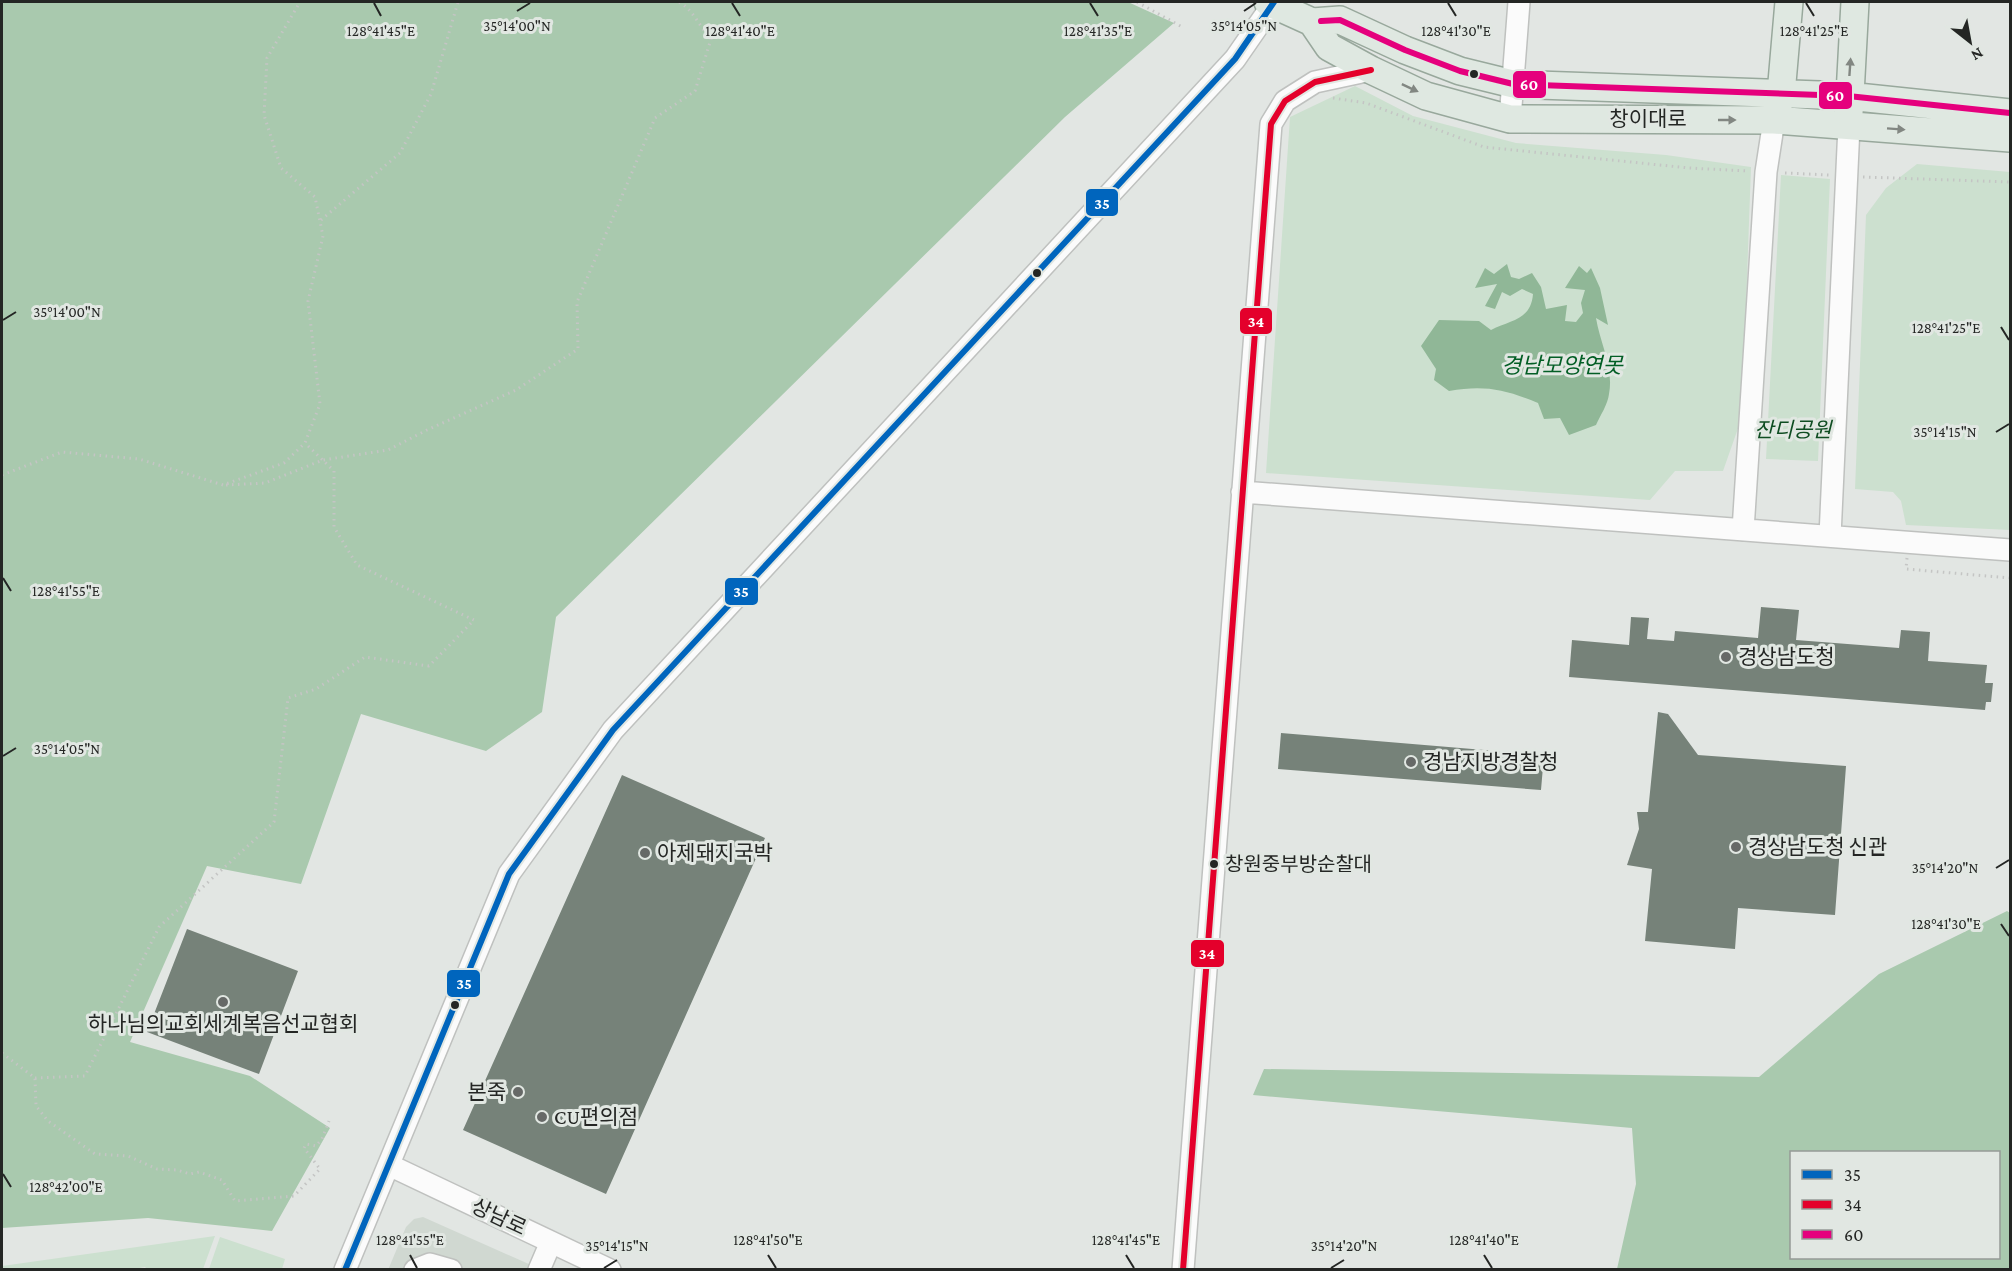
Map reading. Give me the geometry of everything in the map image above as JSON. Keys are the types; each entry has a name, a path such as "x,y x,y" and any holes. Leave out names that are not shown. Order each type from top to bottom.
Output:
{"main road":[{"name":"창이대로","path":"1272,2 1312,22 1329,47 1371,70 1426,96 1510,119 1774,120 2010,138"},
{"path":"1774,120 1781,94 1789,2"},
{"path":"1849,126 1848,96 1855,2"},
{"name":"창이대로","path":"1312,22 1340,20 1427,59 1460,71 1513,84 1848,96 2010,113"}],"street":[{"path":"345,1269 508,874 613,730 1235,59 1272,2"},
{"path":"1510,119 1519,2"},
{"path":"1183,1269 1271,124 1285,101 1315,82 1371,70"},
{"path":"1743,530 1766,172 1774,120"},
{"path":"1830,536 1849,126"},
{"path":"1242,492 2010,550"},
{"name":"상남로","path":"389,1165 610,1269"},
{"path":"539,1269 558,1245"},
{"path":"554,1269 558,1245"},
{"path":"415,1269 429,1264 451,1269"}],"path":[{"path":"224,485 284,463 305,443 320,404 308,301 324,236 321,220 315,197 281,168 264,115 267,58 300,2"},
{"path":"321,220 400,153 431,94 458,2"},
{"path":"2,475 63,452 138,459 224,485 265,483 323,459 388,450 516,390 578,349 577,302 655,118 695,91 711,39 699,27 685,4 678,2"},
{"path":"1137,2 1184,28"},
{"path":"1332,98 1366,103 1484,147 1689,168 2010,182"},
{"path":"2,1053 35,1077 85,1076 159,927 274,822 288,698 316,689 365,657 429,666 474,620 357,565 334,527 334,471 305,443"},
{"path":"1909,543 1906,569 2010,578"},
{"path":"35,1077 36,1106 48,1121 96,1154 128,1155 157,1168 190,1174 199,1172 222,1180 236,1201 294,1196 320,1169 304,1148 306,1144 316,1146 322,1139 329,1121"}],"shaded area":[{"path":"2,2 1128,2 1174,23 1065,117 556,617 542,712 486,751 361,714 301,884 207,866 130,1042 250,1076 330,1128 272,1231 148,1218 2,1228"},
{"path":"2007,911 2010,913 2010,1269 1617,1269 1636,1184 1632,1128 1253,1095 1264,1069 1759,1077 1879,974"},
{"path":"423,1217 540,1269 388,1270 406,1227 414,1219"}],"green space":[{"path":"1355,86 1413,116 1516,143 1666,155 1751,167 1742,417 1723,471 1675,471 1650,500 1266,473 1290,117"},
{"path":"1917,164 2010,172 2010,530 1906,525 1901,501 1893,492 1855,489 1866,215 1886,188"},
{"name":"잔디공원","path":"1781,175 1830,179 1818,461 1766,459"},
{"path":"215,1236 203,1269 148,1270 145,1267 128,1270 2,1269 2,1266"},
{"path":"220,1237 285,1259 282,1269 209,1269"}],"water":[{"name":"경남모양연못","path":"1507,264 1511,277 1519,279 1532,273 1541,287 1546,309 1567,305 1565,321 1576,322 1583,313 1581,303 1585,290 1565,288 1579,266 1587,273 1591,268 1600,288 1608,325 1596,318 1610,375 1607,402 1596,425 1569,435 1560,418 1544,419 1538,403 1515,394 1484,388 1449,391 1434,380 1436,369 1421,346 1439,320 1479,321 1491,330 1519,318 1528,309 1533,294 1522,289 1510,296 1502,292 1495,309 1485,306 1497,284 1475,288 1485,268 1494,274"}],"building":[{"name":"경상남도청","path":"1761,607 1799,610 1796,640 1899,648 1901,630 1930,632 1928,661 1987,665 1985,683 1993,683 1991,702 1986,702 1985,710 1569,677 1572,640 1629,645 1631,617 1649,618 1647,639 1674,641 1675,631 1758,638"},
{"name":"경상남도청 신관","path":"1658,712 1668,714 1698,755 1846,766 1835,915 1738,908 1735,949 1645,941 1652,869 1627,865 1639,829 1637,812 1648,812"},
{"name":"경남지방경찰청","path":"1281,733 1544,755 1541,790 1278,769"},
{"path":"622,775 765,838 606,1194 463,1130"},
{"name":"하나님의교회세계복음선교협회","path":"187,929 298,971 259,1074 147,1032"}],"transit line":[{"name":"35","path":"345,1270 509,874 613,730 1235,59 1274,2"},
{"name":"60","path":"1321,21 1340,20 1405,50 1460,71 1513,84 1848,96 2010,113"},
{"name":"34","path":"1183,1270 1271,124 1285,101 1315,82 1371,70"}],"place":[{"name":"경상남도청","path":"1726,657"},
{"name":"경남지방경찰청","path":"1411,762"},
{"name":"경상남도청 신관","path":"1736,847"},
{"name":"아제돼지국박","path":"645,853"},
{"name":"창원중부방순찰대","path":"1214,864"},
{"name":"하나님의교회세계복음선교협회","path":"223,1002"},
{"name":"본죽","path":"518,1092"},
{"name":"CU편의점","path":"542,1117"}]}
